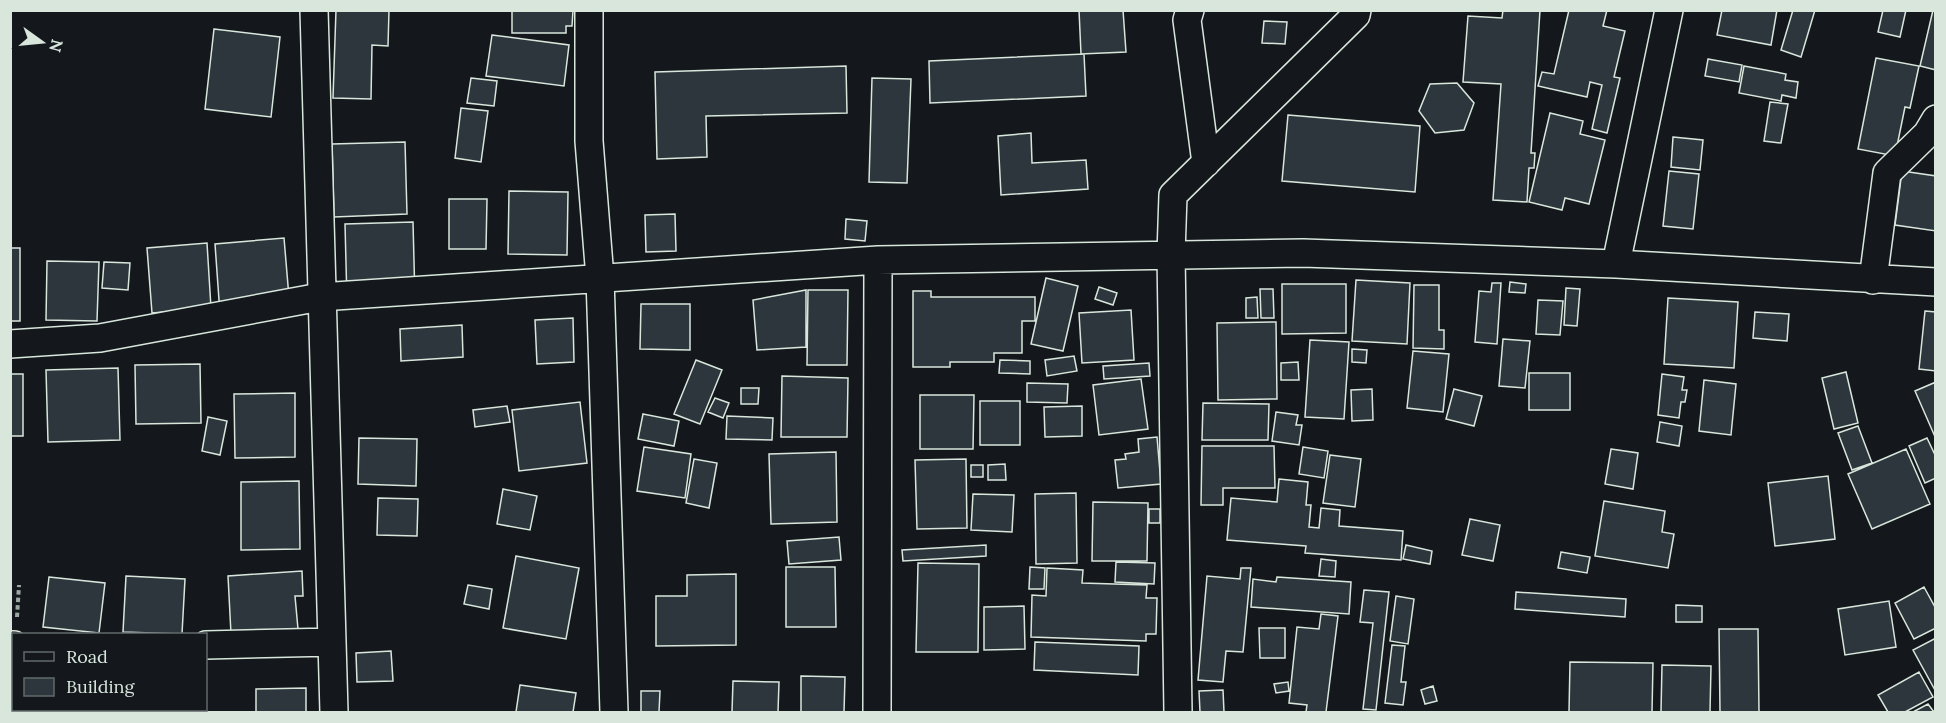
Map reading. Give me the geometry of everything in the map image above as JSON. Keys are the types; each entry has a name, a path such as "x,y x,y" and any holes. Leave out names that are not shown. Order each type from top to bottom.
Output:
{"street":[{"path":"314,10 320,297 334,712"},
{"path":"589,10 589,141 600,278 614,712"},
{"path":"1190,10 1187,20 1206,163"},
{"path":"1178,712 1171,254 1173,195 1356,15 1357,10"},
{"path":"1617,264 1669,10"},
{"path":"1874,280 1887,173 1927,134 1935,119"},
{"path":"10,344 100,338 320,297 878,260 1303,253 1617,264 1935,282"},
{"path":"878,260 878,712"},
{"path":"207,645 332,642"}],"path":[{"path":"14,633 18,585"}],"building":[{"path":"336,10 389,10 388,46 372,45 371,99 333,98"},
{"path":"512,10 573,10 572,26 566,26 566,33 512,33"},
{"path":"1079,10 1123,10 1126,52 1081,54"},
{"path":"1503,10 1540,10 1531,153 1535,153 1534,168 1529,168 1527,202 1493,200 1501,84 1463,82 1468,16 1502,18"},
{"path":"1569,10 1607,10 1603,26 1625,31 1614,77 1620,78 1607,133 1592,129 1602,85 1590,82 1587,97 1538,86 1542,72 1554,74"},
{"path":"1722,10 1777,10 1771,45 1717,35"},
{"path":"1793,10 1815,10 1801,57 1781,50"},
{"path":"1883,10 1906,10 1900,37 1878,32"},
{"path":"1933,10 1936,10 1936,70 1920,66"},
{"path":"1264,21 1287,22 1285,44 1262,43"},
{"path":"214,29 280,37 271,117 205,109"},
{"path":"492,35 569,45 564,86 486,76"},
{"path":"1084,54 1086,96 930,103 929,61"},
{"path":"1876,58 1919,66 1910,108 1905,107 1895,156 1858,149"},
{"path":"1708,59 1742,65 1739,82 1705,76"},
{"path":"846,66 847,113 706,116 707,157 657,159 655,72"},
{"path":"1744,66 1786,74 1785,80 1798,82 1796,98 1782,95 1781,101 1739,93"},
{"path":"471,78 497,81 494,106 467,103"},
{"path":"872,78 911,79 907,183 869,182"},
{"path":"1457,83 1474,103 1464,130 1435,133 1419,111 1430,84"},
{"path":"1770,102 1788,104 1781,143 1764,141"},
{"path":"461,108 488,111 481,162 455,158"},
{"path":"1550,113 1583,121 1580,134 1605,140 1589,204 1565,198 1562,210 1529,202"},
{"path":"1288,115 1420,126 1415,192 1282,181"},
{"path":"1031,133 1032,163 1086,160 1088,189 1001,195 998,136"},
{"path":"1673,137 1703,140 1700,170 1671,167"},
{"path":"405,142 407,214 334,217 332,144"},
{"path":"1669,171 1699,174 1693,229 1663,226"},
{"path":"1902,171 1936,176 1936,231 1895,225"},
{"path":"509,191 568,192 567,255 508,254"},
{"path":"449,199 487,199 486,249 449,249"},
{"path":"675,214 676,251 646,252 645,215"},
{"path":"846,219 867,221 865,241 845,239"},
{"path":"413,222 415,300 347,302 345,224"},
{"path":"284,238 290,309 220,314 215,244"},
{"path":"207,243 211,308 152,313 147,248"},
{"path":"10,248 20,248 20,321 10,321"},
{"path":"47,261 99,262 97,321 46,320"},
{"path":"104,262 130,263 128,290 102,288"},
{"path":"1046,278 1078,286 1063,351 1031,344"},
{"path":"1356,280 1410,283 1407,344 1352,341"},
{"path":"1510,282 1526,284 1525,293 1509,292"},
{"path":"1492,283 1501,283 1497,344 1475,342 1479,291 1491,292"},
{"path":"1282,284 1346,284 1346,333 1282,334"},
{"path":"1414,285 1439,285 1439,330 1444,330 1444,349 1413,348"},
{"path":"1099,287 1117,293 1113,305 1095,299"},
{"path":"1566,288 1580,289 1577,326 1564,325"},
{"path":"1260,289 1273,289 1274,318 1261,318"},
{"path":"806,290 806,347 757,350 753,300"},
{"path":"808,290 848,290 847,365 807,365"},
{"path":"913,291 931,291 931,297 1035,297 1035,321 1022,321 1022,353 994,353 994,362 950,362 950,367 913,367"},
{"path":"1257,297 1258,318 1246,318 1246,298"},
{"path":"1668,298 1738,302 1734,368 1664,364"},
{"path":"1538,300 1563,301 1560,335 1536,334"},
{"path":"641,304 690,304 690,350 640,349"},
{"path":"1131,310 1134,360 1082,363 1079,313"},
{"path":"1925,311 1936,312 1936,371 1919,369"},
{"path":"1755,312 1789,314 1787,341 1753,338"},
{"path":"573,318 574,362 537,364 535,320"},
{"path":"1276,322 1277,399 1218,400 1217,323"},
{"path":"462,325 463,357 401,361 400,329"},
{"path":"1503,339 1530,341 1525,388 1499,386"},
{"path":"1310,340 1349,342 1344,419 1305,417"},
{"path":"1352,349 1367,350 1366,363 1352,362"},
{"path":"1413,351 1449,354 1443,412 1407,408"},
{"path":"1074,356 1077,371 1047,376 1045,360"},
{"path":"696,360 722,370 700,424 674,414"},
{"path":"1000,360 1030,361 1030,374 999,373"},
{"path":"1298,362 1299,380 1281,380 1281,363"},
{"path":"1149,363 1150,376 1104,379 1103,366"},
{"path":"200,364 201,423 136,424 135,365"},
{"path":"118,368 120,440 48,442 46,370"},
{"path":"1846,372 1858,423 1834,429 1822,378"},
{"path":"1529,373 1570,373 1570,410 1529,410"},
{"path":"10,374 23,374 23,436 10,436"},
{"path":"1662,374 1684,377 1682,390 1687,390 1685,402 1681,402 1679,418 1658,415"},
{"path":"782,376 848,378 847,437 781,437"},
{"path":"1141,379 1148,429 1099,435 1093,385"},
{"path":"1704,380 1736,384 1731,435 1699,431"},
{"path":"1936,382 1936,439 1915,391"},
{"path":"1027,383 1068,384 1067,403 1027,402"},
{"path":"741,388 759,388 758,404 741,404"},
{"path":"1372,389 1373,420 1352,421 1351,390"},
{"path":"1454,389 1482,396 1474,426 1446,419"},
{"path":"295,393 295,457 235,458 234,394"},
{"path":"920,395 974,395 973,449 920,449"},
{"path":"715,398 729,403 723,418 708,412"},
{"path":"980,401 1020,401 1020,445 980,445"},
{"path":"580,402 587,463 519,471 512,410"},
{"path":"1203,403 1269,404 1268,440 1202,440"},
{"path":"507,406 510,422 475,427 473,410"},
{"path":"1082,406 1082,436 1045,437 1044,407"},
{"path":"1276,412 1298,415 1296,425 1302,425 1299,445 1272,441"},
{"path":"643,414 679,421 674,446 638,439"},
{"path":"727,416 773,418 772,440 726,439"},
{"path":"208,417 227,421 220,455 202,451"},
{"path":"1660,422 1682,426 1679,446 1657,442"},
{"path":"1858,426 1872,463 1852,470 1838,433"},
{"path":"1157,437 1161,484 1118,488 1115,460 1126,459 1125,454 1139,452 1138,439"},
{"path":"359,438 417,439 416,486 358,484"},
{"path":"1927,438 1936,457 1936,478 1925,483 1909,446"},
{"path":"1202,446 1274,446 1275,488 1223,488 1223,505 1201,505"},
{"path":"644,447 691,454 685,498 637,491"},
{"path":"1303,447 1328,451 1324,478 1299,474"},
{"path":"1611,449 1638,453 1633,489 1605,484"},
{"path":"1906,449 1930,504 1872,529 1848,474"},
{"path":"836,452 837,522 771,524 769,454"},
{"path":"1330,455 1361,459 1355,507 1323,503"},
{"path":"694,459 717,463 709,508 686,503"},
{"path":"966,459 967,528 917,529 915,460"},
{"path":"1005,464 1006,480 988,480 988,465"},
{"path":"971,465 983,465 983,477 971,477"},
{"path":"1828,476 1835,539 1775,546 1768,483"},
{"path":"1279,479 1308,482 1306,505 1311,505 1309,527 1319,528 1321,508 1340,510 1339,526 1403,531 1401,560 1305,553 1306,546 1227,540 1231,498 1277,502"},
{"path":"299,481 300,549 241,550 241,482"},
{"path":"503,489 537,496 530,530 497,524"},
{"path":"1076,493 1077,563 1036,564 1035,494"},
{"path":"973,494 1014,495 1012,532 971,530"},
{"path":"378,498 418,499 417,536 377,535"},
{"path":"1604,501 1665,511 1662,532 1674,534 1668,568 1595,556"},
{"path":"1093,502 1148,503 1147,561 1092,561"},
{"path":"1149,509 1160,509 1160,523 1149,523"},
{"path":"1470,519 1500,525 1493,561 1462,555"},
{"path":"839,537 841,560 789,564 787,541"},
{"path":"986,545 986,556 903,561 902,550"},
{"path":"1406,545 1432,551 1430,564 1403,559"},
{"path":"1561,552 1590,557 1587,573 1558,568"},
{"path":"516,556 579,568 566,639 503,628"},
{"path":"1321,559 1336,561 1335,577 1319,576"},
{"path":"1116,562 1155,563 1154,584 1115,582"},
{"path":"918,563 979,564 978,652 916,652"},
{"path":"786,567 835,567 836,627 786,627"},
{"path":"1030,567 1045,568 1044,589 1029,589"},
{"path":"1047,568 1083,570 1082,583 1147,585 1146,598 1157,598 1156,634 1146,634 1146,641 1031,637 1032,595 1046,596"},
{"path":"1241,568 1251,568 1243,652 1226,651 1223,682 1198,680 1207,576 1240,579"},
{"path":"302,571 303,596 295,596 298,629 231,634 228,576"},
{"path":"736,574 736,645 656,646 656,596 687,596 687,575"},
{"path":"126,576 185,579 182,633 123,632"},
{"path":"49,577 105,583 99,633 43,627"},
{"path":"1277,577 1351,582 1349,614 1251,607 1253,579 1276,582"},
{"path":"468,585 492,589 489,609 464,604"},
{"path":"1924,587 1936,609 1936,628 1914,639 1895,603"},
{"path":"1364,590 1389,592 1376,710 1363,709 1373,623 1360,622"},
{"path":"1516,592 1626,599 1625,617 1515,609"},
{"path":"1396,596 1414,599 1408,644 1390,641"},
{"path":"1889,601 1896,647 1845,655 1838,609"},
{"path":"1676,605 1702,606 1702,622 1676,622"},
{"path":"1024,606 1025,649 984,650 984,607"},
{"path":"1321,614 1338,616 1326,712 1306,712 1307,705 1289,703 1297,627 1319,629"},
{"path":"1259,628 1285,628 1285,658 1260,658"},
{"path":"1719,629 1758,629 1759,712 1720,712"},
{"path":"1936,638 1936,692 1913,650"},
{"path":"1035,642 1139,646 1138,675 1034,670"},
{"path":"1392,645 1405,646 1401,682 1406,682 1403,705 1385,703"},
{"path":"391,651 393,681 357,682 356,653"},
{"path":"1570,662 1653,663 1652,712 1569,712"},
{"path":"1662,665 1711,666 1710,712 1661,712"},
{"path":"1919,672 1933,697 1905,712 1888,712 1878,695"},
{"path":"801,676 845,677 844,712 801,712"},
{"path":"733,681 779,682 778,712 732,712"},
{"path":"1288,682 1289,691 1276,693 1274,684"},
{"path":"520,685 576,693 573,712 516,712"},
{"path":"1433,686 1437,701 1425,704 1421,690"},
{"path":"306,688 306,712 256,712 256,689"},
{"path":"10,690 12,690 12,711 52,711 52,712 10,712"},
{"path":"1223,690 1224,712 1200,712 1199,691"},
{"path":"641,691 660,691 659,712 641,712"},
{"path":"1928,704 1934,712 1913,712"}]}
